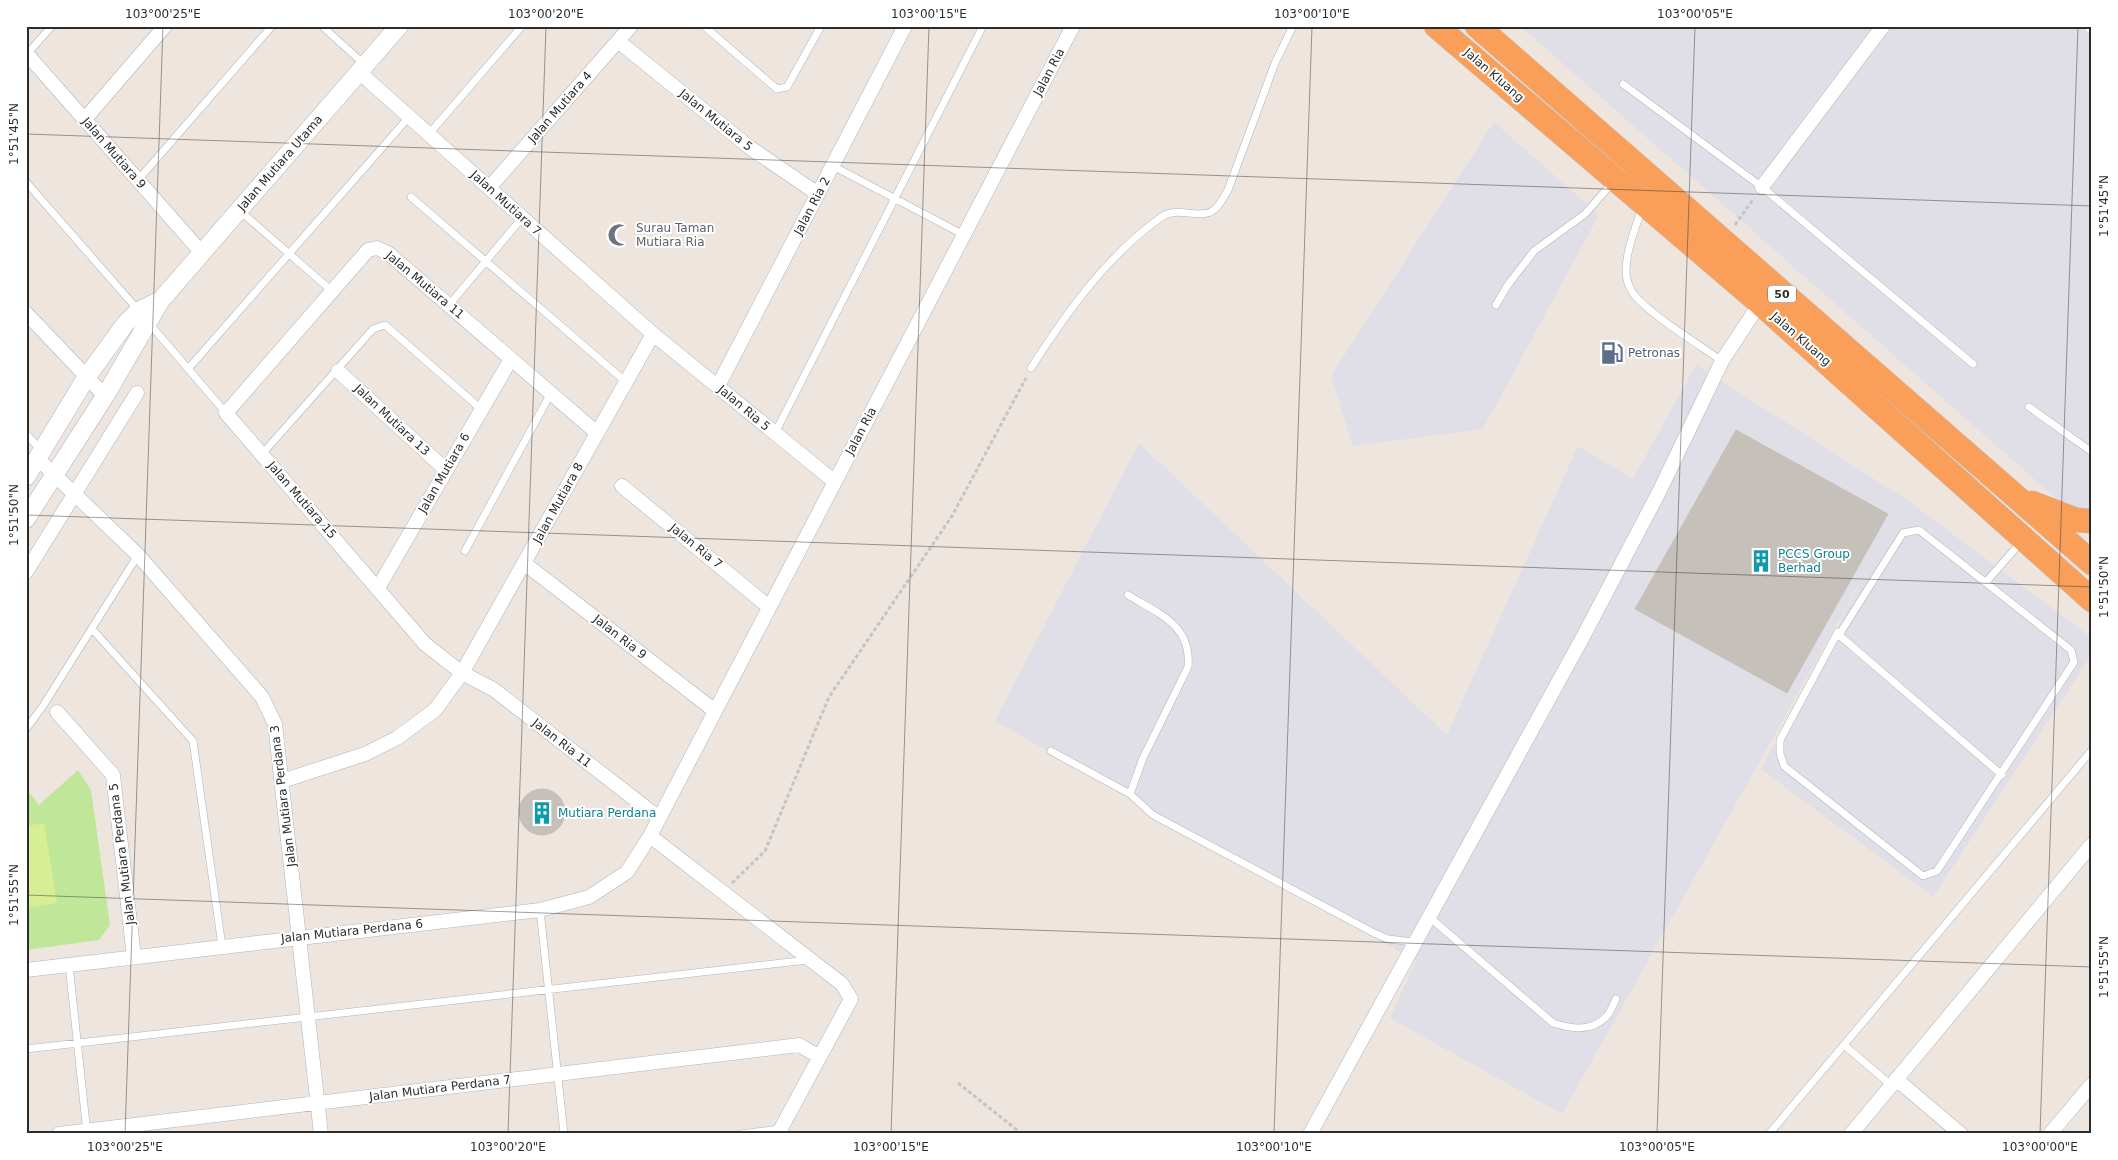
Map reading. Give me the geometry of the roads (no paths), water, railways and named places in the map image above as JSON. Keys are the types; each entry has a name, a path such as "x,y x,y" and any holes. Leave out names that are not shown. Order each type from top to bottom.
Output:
{"highway":[{"name":"Jalan Kluang","path":"1436,26 1760,304 2090,596"},
{"name":"Jalan Kluang","path":"1477,26 1723,242 2091,560"},
{"path":"2017,497 2076,520 2092,522"}],"street":[{"path":"85,119 165,26"},
{"name":"Jalan Mutiara Utama","path":"26,519 105,396 144,317 161,300 399,26"},
{"name":"Jalan Mutiara 4","path":"488,188 631,26"},
{"name":"Jalan Ria 2","path":"718,386 905,26"},
{"name":"Jalan Ria","path":"650,836 1073,26"},
{"path":"1762,187 1883,26"},
{"name":"Jalan Mutiara 5","path":"618,41 749,147 818,194"},
{"name":"Jalan Mutiara 9","path":"27,54 202,253"},
{"name":"Jalan Mutiara 7","path":"362,69 409,117 653,334"},
{"name":"Jalan Mutiara 11","path":"226,413 368,250 377,248 388,252 597,433"},
{"path":"1310,1134 1396,979 1428,916 1584,636 1659,492 1722,361 1760,304"},
{"path":"26,313 105,396"},
{"name":"Jalan Mutiara Utama","path":"26,477 86,378 125,324 144,317"},
{"name":"Jalan Ria 5","path":"653,334 834,482"},
{"name":"Jalan Mutiara 8","path":"282,781 365,754 397,738 435,710 462,673 653,334"},
{"name":"Jalan Mutiara 6","path":"378,588 511,358"},
{"name":"Jalan Mutiara 13","path":"338,370 446,470"},
{"path":"26,572 137,393"},
{"name":"Jalan Mutiara 15","path":"226,413 425,644 462,673"},
{"name":"Jalan Mutiara Perdana 3","path":"40,455 54,474 138,555 262,697 275,724 321,1134"},
{"name":"Jalan Ria 7","path":"622,486 769,607"},
{"path":"2068,578 2091,560"},
{"name":"Jalan Ria 9","path":"524,563 715,711"},
{"name":"Jalan Ria 11","path":"462,673 493,689 659,818"},
{"name":"Jalan Mutiara Perdana 5","path":"58,712 113,775 134,957"},
{"path":"650,836 842,984 851,999 780,1131"},
{"name":"Jalan Mutiara Perdana 6","path":"26,970 540,910 589,897 627,872 650,836"},
{"path":"1851,1134 2092,844"},
{"name":"Jalan Mutiara Perdana 7","path":"58,1134 798,1045 820,1056"},
{"path":"1894,1082 1960,1134"},
{"path":"2050,1134 2092,1084"}],"lane":[{"path":"27,54 52,26"},
{"path":"138,180 272,26"},
{"path":"322,26 362,69"},
{"path":"429,134 522,26"},
{"path":"704,26 777,89 783,89 787,87 821,26"},
{"path":"775,433 983,26"},
{"path":"1032,368 1061,322 1085,292 1137,237 1165,214 1208,213 1215,210 1228,190 1275,63 1294,26"},
{"path":"2086,26 2092,31"},
{"path":"1623,84 1762,187 1973,364"},
{"path":"188,369 409,117"},
{"path":"833,166 964,235"},
{"path":"1496,306 1507,286 1534,251 1585,214 1615,180"},
{"path":"26,182 226,413"},
{"path":"411,197 626,382"},
{"path":"1643,204 1627,262 1626,272 1633,294 1722,361"},
{"path":"239,210 332,291"},
{"path":"449,305 522,218"},
{"path":"262,454 373,329 385,325 480,410"},
{"path":"465,551 551,393"},
{"path":"2029,407 2092,452"},
{"path":"26,434 40,455"},
{"path":"1839,635 1902,533 1920,530 2071,650 2074,662 2002,775 1936,871 1923,876 1784,766 1780,753 1780,740 1838,632 1839,635 2002,775"},
{"path":"1986,582 2024,539"},
{"path":"26,729 138,555"},
{"path":"1128,595 1176,625 1190,653 1188,667 1143,758 1130,794"},
{"path":"92,629 193,742 222,946"},
{"path":"1769,1134 2092,750"},
{"path":"1051,751 1130,794 1153,815 1374,933 1388,939 1414,942"},
{"path":"540,910 564,1134"},
{"path":"1428,916 1553,1023 1572,1029 1591,1026 1607,1017 1616,999"},
{"path":"26,1049 811,960"},
{"path":"69,964 87,1132"},
{"path":"1844,1045 1894,1082"},
{"path":"740,1134 780,1131"}],"place":[{"name":"Surau Taman Mutiara Ria","path":"619,235"},
{"name":"Petronas","path":"1612,353"},
{"name":"PCCS Group Berhad","path":"1761,561"},
{"name":"Mutiara Perdana","path":"542,813"}]}
